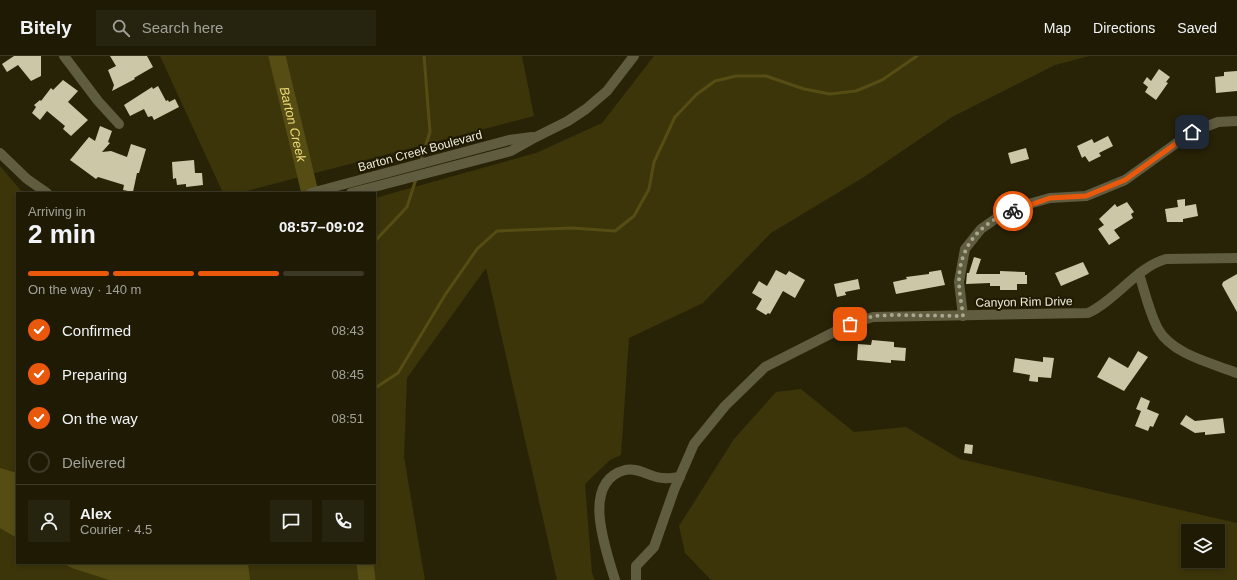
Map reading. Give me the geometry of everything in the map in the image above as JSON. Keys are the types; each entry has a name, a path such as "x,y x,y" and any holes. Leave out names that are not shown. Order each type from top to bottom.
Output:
{"street":[{"path":"64,56 98,101 119,124"},
{"name":"Barton Creek Boulevard","path":"355,192 511,151 568,121 586,109 607,91 634,56"},
{"path":"963,316 959,282 965,249 981,229 1001,215 1032,203 1050,198 1086,196 1125,180 1192,132 1218,122 1237,121"},
{"name":"Barton Creek Boulevard","path":"315,192 508,140 536,137"},
{"path":"0,153 27,179 46,192"},
{"name":"Canyon Rim Drive","path":"636,580 636,566 654,547 694,444 725,406 765,367 850,324 873,316 963,316 1088,313 1100,307 1154,262 1166,259 1237,258"},
{"path":"1139,274 1152,317 1159,331 1169,342 1181,350 1237,373"},
{"path":"615,580 607,554 598,507 600,494 606,483 625,470 634,470 665,479 680,477"}],"shaded area":[{"path":"160,56 522,56 534,116 243,192 223,192"},
{"path":"654,56 1089,56 1055,65 952,117 864,177 771,233 703,303 629,338 621,455 610,460 585,484 592,573 595,580 557,580 486,268 407,378 404,457 425,580 0,580 0,166 22,192 16,192 16,564 376,564 376,198 536,153 602,123"},
{"path":"801,389 854,432 906,427 960,459 1237,523 1237,580 711,580 685,553 679,526 734,439 776,392"},
{"path":"0,468 16,473 16,537 0,528"},
{"path":"65,564 248,564 250,580 109,580 72,568"}],"building":[{"path":"14,56 41,56 41,76 31,81 18,65 7,72 2,64"},
{"path":"110,56 147,56 153,67 134,78 135,79 112,91 114,85 108,70 116,66"},
{"path":"1159,69 1170,77 1166,82 1168,83 1156,100 1145,92 1148,87 1143,83 1147,77 1151,81"},
{"path":"1237,71 1237,91 1216,93 1215,77 1224,76 1224,72"},
{"path":"63,80 78,91 68,102 88,120 71,136 63,129 65,126 47,111 40,120 32,113 36,107 34,105 40,100 41,101 51,88 53,90"},
{"path":"158,86 166,101 168,100 169,102 175,99 179,107 154,120 152,116 148,117 144,109 130,116 124,105 152,87 153,89"},
{"path":"100,126 112,131 108,142 110,143 102,152 111,151 127,157 131,144 146,149 139,173 137,173 133,192 123,190 124,185 98,177 96,179 70,160 89,137 95,141"},
{"path":"1108,136 1113,146 1099,153 1101,156 1089,162 1085,156 1082,158 1077,146 1092,139 1094,143"},
{"path":"1026,148 1029,159 1011,164 1008,153"},
{"path":"194,160 195,173 202,173 203,185 186,187 186,184 177,185 176,178 173,179 172,162"},
{"path":"1185,199 1185,206 1196,204 1198,216 1183,219 1183,222 1167,222 1165,209 1178,207 1177,200"},
{"path":"1127,202 1134,212 1131,214 1133,218 1114,230 1120,238 1109,245 1098,229 1104,225 1099,219 1115,204 1117,207"},
{"path":"974,257 981,259 976,274 1000,274 1000,271 1025,272 1025,275 1027,275 1027,284 1017,284 1017,290 1000,290 1000,286 990,286 990,283 966,284 967,273 969,273"},
{"path":"1083,262 1089,274 1061,286 1055,273"},
{"path":"776,270 786,275 789,271 805,280 795,298 783,291 770,314 768,313 766,315 756,309 762,299 752,293 759,281 767,286"},
{"path":"941,270 945,285 896,294 893,282 907,279 906,277 929,274 929,272"},
{"path":"1237,274 1237,312 1222,285 1223,282"},
{"path":"858,279 860,289 845,292 846,295 837,297 834,284"},
{"path":"872,340 894,342 894,347 906,348 905,361 891,360 891,363 857,360 858,344 871,345"},
{"path":"1138,351 1148,357 1124,391 1097,377 1109,357 1128,368"},
{"path":"1043,357 1054,358 1051,378 1038,377 1038,382 1029,381 1030,375 1013,372 1015,358 1043,362"},
{"path":"1141,397 1150,401 1147,409 1159,414 1153,427 1150,426 1148,431 1135,426 1141,411 1136,409"},
{"path":"1186,415 1195,421 1223,418 1225,433 1205,435 1205,432 1195,433 1180,424"},
{"path":"965,444 973,445 972,454 964,453"}],"waterway":[{"name":"Barton Creek","path":"277,56 310,192"},
{"path":"421,160 430,132 424,56"},
{"path":"376,387 398,373 445,295 477,249 497,231 572,228 615,231 634,216 649,189 654,162 675,117 697,94 715,81 736,76 766,76 804,89 830,94 856,91 882,80 917,56"},
{"path":"376,240 407,207 416,179"},
{"name":"Barton Creek","path":"365,564 367,580"}],"way so far":[{"path":"850,324 873,316 963,316 959,282 965,249 981,229 1001,215 1013,211"}],"route":[{"path":"1013,211 1032,203 1050,198 1086,196 1125,180 1192,132"}]}
